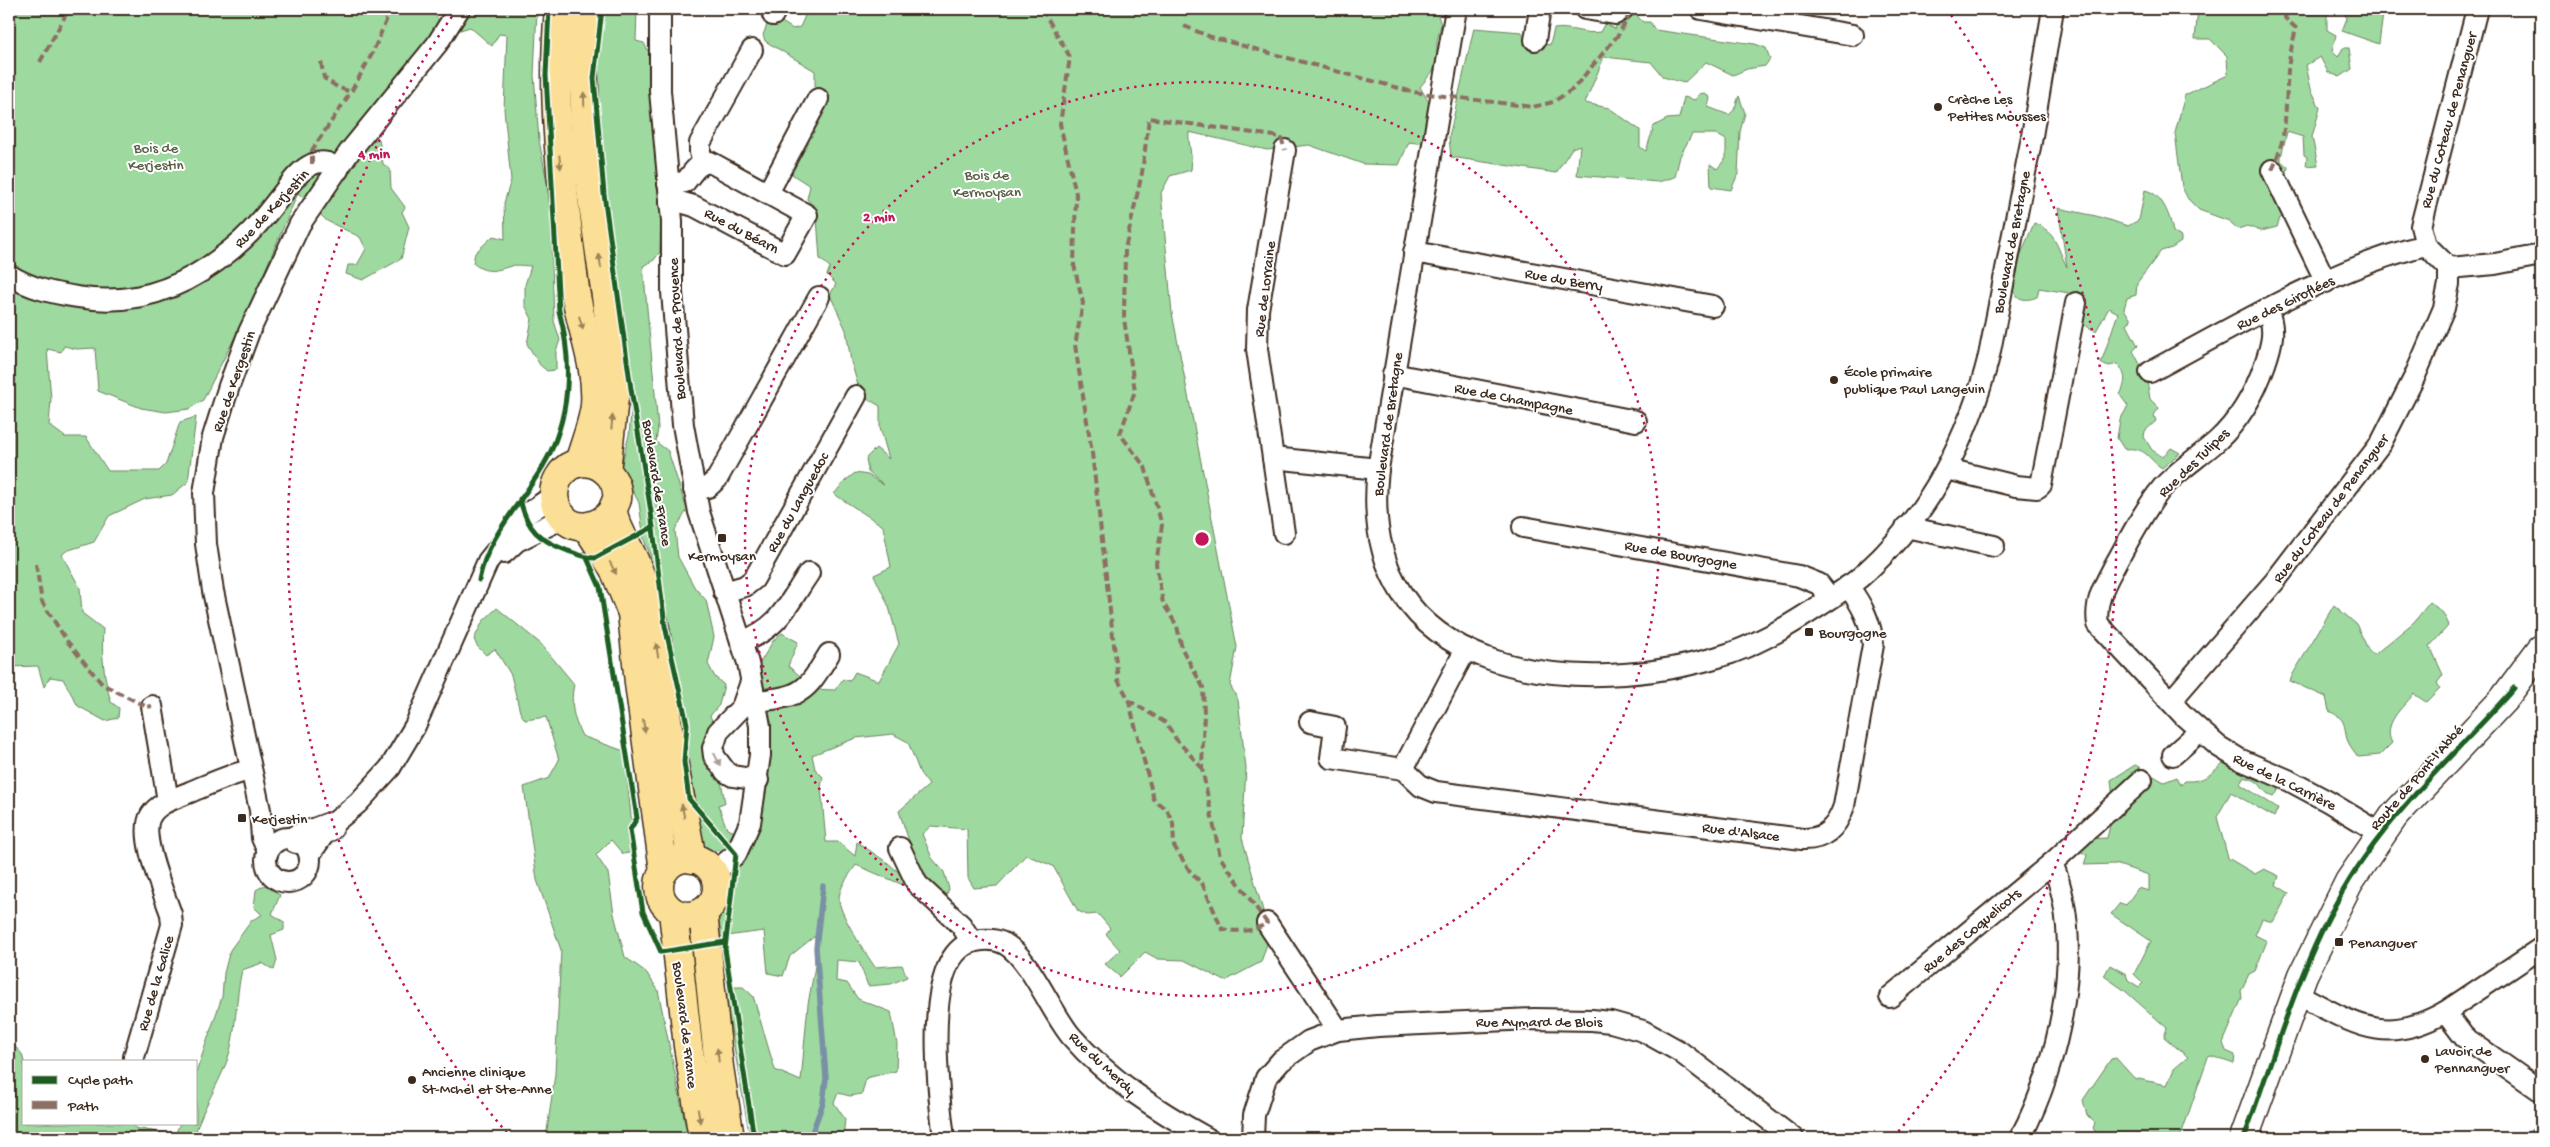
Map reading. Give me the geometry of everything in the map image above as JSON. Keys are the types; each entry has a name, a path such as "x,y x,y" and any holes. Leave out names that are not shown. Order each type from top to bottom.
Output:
{"main road":[{"path":"559,9 554,89 559,161 578,311 591,362 595,405 579,463"},
{"path":"585,9 583,55 586,154 614,353 615,389 606,470"},
{"path":"579,463 593,464 606,470 612,477 617,491 613,510 599,524 568,514 557,480 563,471 579,463"},
{"path":"613,510 646,585 671,749 702,866 717,889 715,898 703,912 688,916 673,912"},
{"name":"Boulevard de France","path":"568,514 614,569 632,613 639,684 664,871 660,881 660,894 664,904 673,912 688,1046 702,1138"},
{"name":"Route de Pont-l'Abbé","path":"2244,1138 2295,993 2335,906 2356,870 2416,791 2514,688 2541,649"},
{"name":"Route de Pont-l'Abbé","path":"2514,688 2541,668"},
{"path":"298,844 329,826"},
{"path":"664,871 676,861 702,866"},
{"name":"Boulevard de France","path":"703,912 719,1067 730,1138"}],"street":[{"name":"Rue de Kergestin","path":"298,844 311,861 305,876 299,880 286,882 274,878 270,873 266,860 268,850 262,838 260,810 212,591 205,526 205,478 219,414 249,332 292,238 338,170 379,114 437,44 459,9"},
{"name":"Boulevard de Provence","path":"660,9 660,92 669,194 672,292 680,402 694,490 705,537 752,678 758,709 760,741 755,801 746,835 736,854 702,866"},
{"name":"Boulevard de Bretagne","path":"1456,9 1378,468 1375,518 1380,546 1386,566 1405,598 1417,613 1432,628 1466,649 1503,663 1551,673 1602,676 1651,671 1707,660 1776,633 1848,586 1876,563 1906,527 1947,469 1976,401 1989,356 2031,142 2053,9"},
{"path":"1535,40 1540,9"},
{"path":"1585,9 1615,14 1623,9"},
{"path":"1700,9 1853,35"},
{"name":"Rue du Coteau de Penanguer","path":"2426,245 2421,232 2422,219 2477,9"},
{"path":"669,194 686,182 696,168 703,163 700,143 752,50"},
{"path":"768,193 818,99"},
{"name":"Rue de Lorraine","path":"1284,533 1256,337 1258,310 1285,150"},
{"name":"Rue de Kerjestin","path":"9,275 24,284 50,293 94,300 144,297 175,284 231,250 256,226 297,177 312,164 328,163 338,170"},
{"name":"Rue du Béarn","path":"669,194 680,202 694,206 785,254 807,215 715,164 703,163"},
{"path":"2272,170 2326,282"},
{"path":"2426,245 2449,268 2505,262 2541,255"},
{"name":"Rue des Giroflées","path":"2150,372 2267,309 2380,258 2426,245"},
{"name":"Rue du Berry","path":"1414,252 1713,306"},
{"name":"Rue du Coteau de Penanguer","path":"2171,701 2275,581 2381,443 2414,378 2444,308 2449,284 2449,268"},
{"path":"694,490 708,487 717,479 818,297"},
{"path":"1947,469 2016,486 2037,488 2041,485 2076,303"},
{"name":"Rue des Tulipes","path":"2150,680 2098,624 2099,599 2129,539 2159,493 2178,472 2224,433 2248,402 2261,376 2272,341 2274,330 2267,309"},
{"name":"Rue de Champagne","path":"1393,374 1636,421"},
{"name":"Rue du Languedoc","path":"724,592 745,586 754,579 856,396"},
{"path":"1274,458 1378,468"},
{"path":"329,826 372,790 398,756 414,726 488,561 524,516 568,514"},
{"name":"Rue de Bourgogne","path":"1523,527 1799,576 1819,584 1830,598"},
{"path":"1906,527 1994,546"},
{"path":"741,642 773,626 809,573"},
{"name":"Rue d'Alsace","path":"1403,769 1421,786 1436,792 1802,839 1820,838 1836,824 1844,806 1873,645 1871,627 1864,609 1848,586"},
{"path":"1310,722 1335,727 1331,758 1403,769 1466,649"},
{"path":"732,719 799,693 812,680 829,654"},
{"path":"752,678 746,700 732,719 718,732 713,748 714,756 719,765 733,776 758,780"},
{"name":"Rue de la Carrière","path":"2150,680 2200,731 2239,759 2330,802 2382,834"},
{"path":"152,706 168,801"},
{"path":"2173,755 2200,731"},
{"name":"Rue de la Galice","path":"134,1057 172,925 171,914 156,869 147,831 150,816 168,801 236,773 251,770"},
{"name":"Rue des Coquelicots","path":"1890,997 2052,863 2142,780"},
{"path":"260,810 298,844"},
{"path":"268,850 275,842 298,844"},
{"path":"900,848 917,884 961,925 972,942 951,960 946,967 942,985 937,1039 938,1084 944,1138"},
{"path":"2020,1138 2046,1078 2057,1038 2064,999 2066,949 2063,898 2052,863"},
{"path":"1268,923 1338,1030"},
{"name":"Rue du Merdy","path":"972,942 992,940 1006,944 1026,966 1056,1015 1080,1045 1140,1097 1207,1138"},
{"path":"2295,993 2352,1022 2377,1030 2408,1029 2428,1022 2445,1012 2541,948"},
{"path":"2445,1012 2464,1038 2541,1091"},
{"name":"Rue Aymard de Blois","path":"1253,1138 1254,1115 1266,1078 1274,1068 1302,1045 1338,1030 1464,1021 1582,1020 1611,1022 1643,1031 1679,1051 1793,1138"}],"green space":[{"name":"Bois de Kerjestin","path":"9,9 431,9 443,26 466,9 537,9 534,75 539,140 550,198 554,321 560,340 556,351 556,370 547,371 540,365 527,344 532,319 525,305 525,285 531,266 513,265 487,270 473,263 475,253 493,236 505,239 504,203 511,180 504,109 507,35 499,34 492,46 470,27 441,36 382,103 358,124 367,142 379,139 383,164 390,169 391,188 405,207 402,212 409,227 401,259 363,280 346,274 348,265 357,265 366,249 360,237 327,221 298,193 247,313 203,400 189,409 166,412 141,408 98,391 95,348 77,349 64,346 61,352 47,349 51,399 49,425 65,437 86,437 108,471 159,471 166,464 180,422 196,417 188,482 172,495 145,499 109,516 94,542 66,551 62,555 80,588 82,613 103,629 103,657 107,684 111,702 119,708 118,718 105,721 78,706 63,679 50,677 44,687 38,666 9,667"},
{"name":"Bois de Kermoysan","path":"589,9 637,9 636,41 644,43 650,55 649,95 654,100 654,131 661,202 660,252 654,260 643,266 658,428 656,442 668,451 687,510 675,530 678,557 695,588 706,600 714,637 708,664 715,677 724,685 719,705 710,716 718,732 720,775 725,803 718,805 727,829 749,837 749,819 743,797 749,775 757,668 773,641 782,633 798,642 788,666 805,680 811,689 835,690 843,679 850,681 855,672 879,681 899,644 889,607 874,575 891,567 883,526 834,494 855,473 868,475 884,485 868,472 866,458 876,448 889,459 880,427 880,406 861,395 851,362 846,330 830,295 836,284 827,275 830,267 820,259 817,218 815,209 807,199 810,186 793,175 789,167 830,96 815,86 815,71 765,41 763,35 768,22 777,19 793,29 800,27 808,9 1436,9 1441,25 1437,41 1437,66 1420,87 1430,104 1424,144 1409,142 1399,165 1363,164 1309,145 1267,150 1189,132 1191,170 1170,176 1161,193 1172,313 1237,647 1230,685 1238,700 1246,768 1242,838 1270,935 1261,962 1225,981 1184,960 1158,959 1145,952 1120,977 1105,964 1120,950 1106,934 1110,928 1098,914 1087,915 1078,911 1053,866 1026,855 997,886 974,888 968,878 967,829 931,826 922,834 932,858 944,872 949,889 944,900 918,879 910,844 899,811 929,785 920,773 908,742 893,734 856,738 812,755 815,769 823,777 821,787 826,842 838,842 855,856 857,842 888,863 910,882 908,887 856,865 842,886 839,896 841,908 849,925 875,967 902,965 907,977 891,984 868,986 859,962 837,960 836,981 847,983 858,999 891,1012 897,1044 896,1071 866,1078 862,1094 850,1096 838,1093 834,1103 845,1119 843,1138 750,1138 726,1001 728,987 743,987 753,996 775,1070 801,1081 808,1004 815,966 815,936 790,956 783,976 768,973 764,931 719,937 715,908 736,881 724,849 707,853 694,844 652,588 650,554 644,540 639,503 621,467 629,435 631,413 625,374 597,319 588,278 605,266"},
{"path":"2198,9 2327,9 2327,30 2336,35 2332,51 2338,57 2343,48 2349,48 2352,69 2340,77 2328,72 2320,57 2306,65 2311,89 2320,108 2312,137 2318,165 2306,166 2307,157 2304,155 2303,137 2287,132 2281,161 2288,167 2286,181 2290,215 2280,218 2277,227 2261,231 2247,226 2238,229 2229,221 2199,210 2188,199 2182,187 2175,133 2185,95 2228,75 2227,56 2210,39 2195,39"},
{"path":"2341,9 2377,9 2383,14 2379,44 2342,31 2347,18"},
{"path":"1636,15 1643,22 1650,22 1655,30 1755,44 1766,48 1770,59 1765,66 1747,69 1733,75 1706,62 1684,83 1663,77 1651,62 1604,57 1585,103 1609,108 1640,130 1640,147 1646,151 1654,126 1667,119 1679,118 1684,97 1695,100 1699,94 1705,93 1710,98 1708,107 1729,115 1734,110 1739,96 1745,113 1740,132 1738,174 1731,190 1711,187 1710,164 1717,169 1726,158 1726,140 1716,134 1692,134 1680,156 1675,177 1658,182 1577,175 1580,145 1572,148 1556,173 1451,157 1449,137 1474,28 1522,32 1527,41 1550,45 1554,29 1600,32 1605,23 1615,29 1620,17"},
{"path":"2145,190 2157,196 2165,206 2173,232 2181,237 2181,242 2172,248 2161,251 2137,283 2136,295 2127,298 2124,309 2131,320 2127,325 2138,346 2133,351 2141,366 2145,368 2150,399 2159,408 2154,415 2156,421 2145,431 2144,437 2152,450 2163,457 2171,448 2180,453 2162,468 2142,451 2124,449 2117,438 2120,420 2128,406 2120,395 2124,376 2118,364 2109,366 2101,363 2118,313 2109,308 2096,331 2080,323 2073,296 2069,293 2039,288 2037,297 2027,299 2018,297 2013,291 2021,254 2034,223 2041,226 2051,235 2067,267 2058,208 2096,216 2128,226 2139,220"},
{"path":"2430,602 2443,613 2449,625 2430,646 2443,675 2437,683 2440,688 2426,702 2414,694 2404,705 2391,723 2390,736 2392,743 2380,755 2358,757 2348,741 2342,720 2329,711 2326,697 2290,681 2293,674 2334,605 2356,624 2369,651 2374,655 2414,622"},
{"path":"497,608 541,644 574,684 573,710 582,736 624,751 635,852 623,854 611,840 596,855 608,873 614,914 625,957 646,972 658,990 688,1138 546,1138 555,1074 561,950 537,880 524,787 549,778 559,760 546,717 525,720 520,712 511,675 495,649 486,655 477,646 474,639 483,621"},
{"path":"2225,761 2278,783 2279,789 2274,797 2258,783 2250,779 2243,777 2240,784 2278,808 2274,817 2231,792 2217,817 2228,858 2255,874 2264,869 2279,876 2276,885 2289,893 2273,922 2262,919 2255,935 2267,941 2255,971 2249,974 2241,991 2242,998 2223,1043 2226,1051 2235,1055 2234,1064 2211,1056 2208,1057 2180,1138 2099,1138 2093,1128 2095,1123 2087,1115 2083,1100 2111,1059 2116,1058 2134,1078 2167,1085 2174,1069 2188,1057 2164,1037 2167,1028 2124,990 2104,976 2110,965 2126,974 2128,980 2139,987 2143,983 2134,974 2151,941 2111,914 2120,903 2126,905 2138,888 2149,891 2149,875 2115,864 2084,865 2087,855 2078,850 2086,839 2107,838 2114,809 2111,780 2135,765 2141,768 2148,778 2152,775 2164,782 2177,777 2181,785 2185,781 2203,779"},
{"path":"265,885 280,895 272,914 284,922 284,930 271,935 277,960 274,970 262,963 242,970 234,1028 227,1061 194,1138 9,1138 9,1040 22,1054 24,1060 22,1124 131,1124 135,1128 175,1135 180,1124 198,1124 198,1067 222,997 224,973 230,950 252,920 262,915 254,907 256,890"}],"waterway":[{"path":"810,1138 823,1103 826,1078 816,948 823,886"},
{"path":"2523,1138 2541,1126"}],"marked path":[{"path":"40,62 69,9"},
{"path":"321,62 324,78 337,87 351,92 372,54 391,9"},
{"path":"1042,9 1070,57 1060,124 1076,194 1074,265 1083,303 1075,345 1092,453 1118,680 1128,698 1154,800 1167,810 1173,823 1174,846 1191,873 1202,883 1222,929 1234,931 1251,930 1267,923 1220,857 1202,768 1203,687 1182,649 1177,626 1163,603 1156,564 1162,525 1145,467 1120,434 1135,391 1124,319 1125,249 1142,173 1149,118 1281,137 1285,150"},
{"path":"1184,26 1211,37 1413,92 1533,107 1553,102 1573,89 1619,34 1632,9"},
{"path":"2272,170 2281,146 2291,49 2296,28 2285,18 2287,9"},
{"path":"312,164 312,150 351,92"},
{"path":"36,564 42,602 67,641 102,684 147,707 152,706"},
{"path":"1128,700 1166,723 1176,739 1202,768"}],"cycle path":[{"path":"479,580 483,564 497,534 543,466 552,448 564,410 567,390 566,350 559,311 546,75 549,9"},
{"path":"602,9 594,78 604,194 631,389 651,512 665,626 687,724 684,762 689,799 736,854 725,949 754,1138"},
{"path":"520,499 526,519 542,538 558,547 588,557 595,558 653,527"},
{"path":"587,558 600,587 637,818 630,830 643,912 661,952 725,942"},
{"path":"2244,1138 2309,958 2343,890 2364,858 2399,813 2514,688"}],"place":[{"name":"Crèche Les Petites Mousses","path":"1938,107"},
{"name":"École primaire publique Paul Langevin","path":"1834,380"},
{"name":"Kermoysan","path":"722,538"},
{"name":"Bourgogne","path":"1809,632"},
{"name":"Kerjestin","path":"242,818"},
{"name":"Penanguer","path":"2339,942"},
{"name":"Lavoir de Pennanguer","path":"2425,1059"},
{"name":"Ancienne clinique St-Mchel et Ste-Anne","path":"412,1080"}]}
